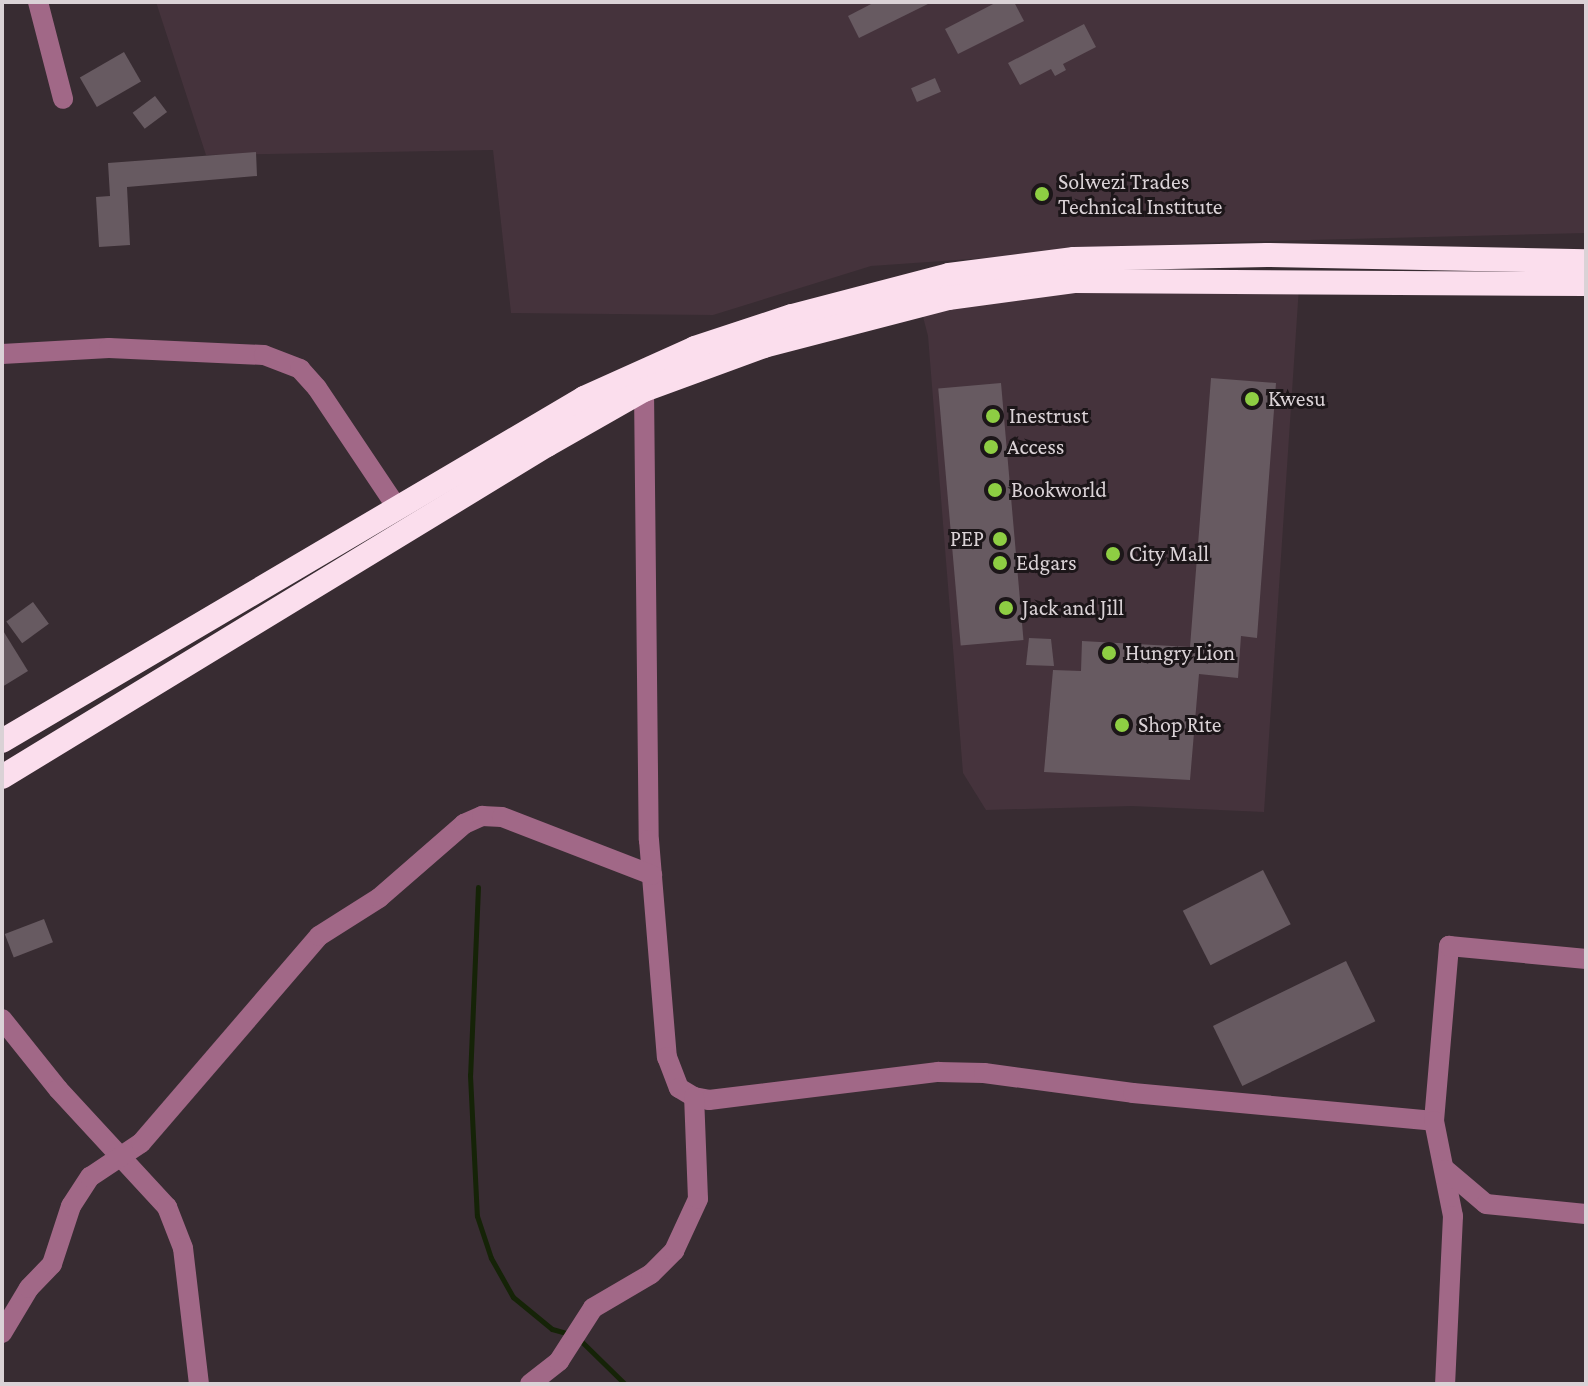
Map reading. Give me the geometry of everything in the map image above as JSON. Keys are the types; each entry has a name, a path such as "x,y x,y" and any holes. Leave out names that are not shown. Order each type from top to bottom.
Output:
{"highway":[{"path":"3,738 396,506 633,373 755,327 921,281 1074,259 1280,255 1586,261"},
{"path":"2,777 644,390 806,333 948,298 1019,287 1187,278 1586,284"}],"street":[{"path":"38,2 63,99"},
{"path":"2,354 109,348 264,355 300,369 317,388 396,506"},
{"path":"644,390 646,736 652,875 667,1057 679,1088 694,1097 709,1100 867,1078 984,1073 1133,1093 1434,1121"},
{"path":"2,1333 29,1288 52,1264 80,1190 90,1177 124,1156 229,1045 319,936 379,898 473,818 502,817 652,875"},
{"path":"1445,1384 1453,1216 1434,1121 1449,946 1586,959"},
{"path":"2,1019 58,1089 124,1156 167,1207 179,1237 199,1384"},
{"path":"530,1384 559,1361 593,1308 651,1274 674,1251 698,1199 694,1097"},
{"path":"1446,1170 1486,1204 1586,1214"}],"shaded area":[{"name":"Solwezi Trades Technical Institute","path":"156,2 1586,2 1586,233 1197,243 871,266 713,315 511,313 493,150 206,155"},
{"name":"City Mall","path":"1108,287 1299,287 1264,812 1132,806 986,810 963,773 928,336 920,305"}],"building":[{"path":"875,2 932,2 859,38 848,16"},
{"path":"997,2 1014,2 1024,21 958,54 945,29"},
{"path":"1084,24 1096,47 1063,64 1066,70 1055,76 1051,69 1020,85 1008,63"},
{"path":"124,52 141,81 97,107 80,78"},
{"path":"935,78 941,92 917,102 911,88"},
{"path":"155,96 167,112 145,129 133,113"},
{"path":"256,152 257,176 127,187 130,245 99,247 96,197 110,196 108,163"},
{"path":"1211,378 1276,383 1257,638 1241,636 1238,678 1199,674 1190,780 1044,772 1053,670 1081,671 1082,641 1190,647"},
{"path":"1001,383 1023,640 961,646 938,388"},
{"path":"33,602 49,624 22,643 6,621"},
{"path":"2,629 28,671 2,687"},
{"path":"1029,638 1051,639 1054,666 1026,665"},
{"path":"1263,870 1291,924 1211,965 1183,911"},
{"path":"44,919 53,942 14,957 5,934"},
{"path":"1346,961 1375,1021 1242,1086 1213,1026"}],"waterway":[{"path":"478,887 470,1075 477,1216 491,1258 513,1297 552,1329 569,1334"},
{"path":"578,1338 625,1384"}],"place":[{"name":"Solwezi Trades Technical Institute","path":"1042,194"},
{"name":"Kwesu","path":"1252,399"},
{"name":"Inestrust","path":"993,416"},
{"name":"Access","path":"991,447"},
{"name":"Bookworld","path":"995,490"},
{"name":"PEP","path":"1000,539"},
{"name":"City Mall","path":"1113,554"},
{"name":"Edgars","path":"1000,563"},
{"name":"Jack and Jill","path":"1006,608"},
{"name":"Hungry Lion","path":"1109,653"},
{"name":"Shop Rite","path":"1122,725"}]}
